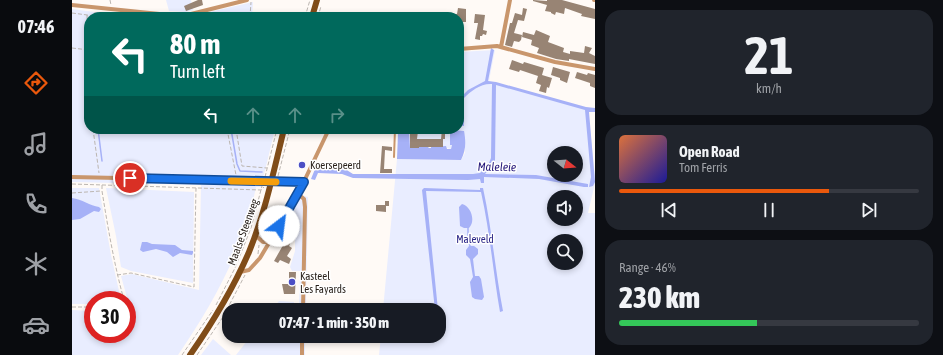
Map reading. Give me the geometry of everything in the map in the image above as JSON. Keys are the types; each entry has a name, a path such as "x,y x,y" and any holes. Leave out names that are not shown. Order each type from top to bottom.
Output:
{"main road":[{"path":"313,12 317,0"},
{"name":"Maalse Steenweg","path":"190,355 227,298 240,272 255,235 271,182 283,134"}],"street":[{"path":"198,12 247,0"},
{"path":"501,47 510,0"},
{"path":"72,5 138,12"},
{"path":"464,49 493,46 501,47 555,62 595,69"},
{"path":"240,272 249,270 260,258 298,194 327,134"},
{"path":"72,177 304,182"},
{"path":"298,194 303,196 305,207 303,303"},
{"path":"255,235 263,242 268,242 271,240"},
{"path":"302,343 302,355"}],"lane":[{"path":"394,157 395,134"}],"path":[{"path":"251,12 252,0"},
{"path":"306,12 310,0"},
{"path":"319,12 321,6"},
{"path":"95,12 96,7"},
{"path":"96,7 99,12"},
{"path":"72,13 84,15"},
{"path":"72,48 84,50"},
{"path":"94,134 100,177"},
{"path":"228,134 238,181"},
{"path":"237,134 242,166 267,168"},
{"path":"182,355 215,307 251,228 276,134"},
{"path":"72,184 261,190 271,182"},
{"path":"102,185 117,275 121,291"},
{"path":"117,275 131,273 194,287 196,188"},
{"path":"72,193 102,191"},
{"path":"72,307 84,307"}],"green space":[{"path":"166,0 191,0 193,10 186,12 169,11"},
{"path":"253,2 252,12 209,12"},
{"path":"72,9 94,12 84,12 84,134 274,134 261,187 256,187 244,232 226,275 191,336 178,355 72,355 72,310 84,311 84,343 136,343 136,291 125,291 121,276 132,274 199,290 201,185 72,182"},
{"name":"Maleveld","path":"495,50 489,81 588,110 595,175 595,183 588,213 595,213 595,355 379,355 380,343 446,343 446,303 384,303 397,159 461,160 465,153 465,141 452,145 451,149 443,147 443,139 445,139 445,134 464,134 464,52"},
{"path":"418,134 442,134 441,139 417,139"},
{"path":"72,188 99,188 119,291 84,291 84,304 72,304"},
{"path":"106,188 194,192 193,283 131,271 121,267"},
{"path":"298,194 308,197 306,303 299,303 300,271 292,271 290,267 295,251 295,238 300,225 297,220 287,212"},
{"path":"279,301 294,303 277,303"},
{"path":"213,339 231,355 201,355"},
{"path":"245,343 305,343 305,355 236,355"}],"water":[{"path":"491,48 494,50 488,81 586,107 595,108 595,112 589,112 595,182 593,186 589,187 591,177 585,110 496,85 495,161 485,174 536,175 547,177 547,180 484,177 484,183 481,183 480,179 353,178 342,174 318,173 315,180 311,179 315,169 345,169 353,174 480,173 487,168 491,158 492,84 480,86 464,98 464,94 468,90 485,81"},
{"path":"464,131 465,146 461,160 397,159 398,134 409,134 410,148 446,146 447,149 451,149 452,145 450,145 450,134 464,134"},
{"path":"556,182 576,182 588,184 588,187"},
{"path":"424,188 480,190 480,188 483,188 503,311 500,312 487,222 481,192 426,191 437,303 434,303 422,190"},
{"path":"72,198 101,209 99,212 94,211 80,219 72,220"},
{"path":"462,204 468,208 472,214 472,222 469,228 460,226 459,207"},
{"path":"142,242 175,245 182,250 193,251 193,253 192,255 180,253 173,257 167,252 156,249 143,252 140,250"},
{"path":"469,246 474,246 478,249 478,254 473,259 475,276 479,276 481,279 484,297 482,300 472,297 470,282 473,277 470,259 466,255 466,250"}],"building":[{"path":"198,0 202,0 203,5 186,11 184,6"},
{"path":"533,0 562,0 595,9 595,19 581,16 582,14 565,8 564,14 556,12 555,15 551,12 545,11 547,5"},
{"path":"458,8 466,9 466,22 464,22 464,12 457,12"},
{"path":"523,8 527,9 524,21 518,20 514,33 522,35 521,40 519,42 514,41 512,47 505,45 510,23 512,23 515,13 522,15"},
{"path":"475,14 485,15 483,30 487,31 486,35 483,34 480,36 480,40 475,39 478,23 474,23"},
{"path":"536,30 550,36 548,42 564,48 563,52 570,54 570,51 584,53 585,46 592,48 589,53 595,56 595,64 569,59 569,61 556,59 537,53 539,48 531,45 532,40 522,37 523,32 534,35"},
{"path":"512,60 523,64 524,62 544,68 542,75 552,78 549,88 547,87 546,93 539,91 541,85 536,83 538,76 520,70 519,72 509,69"},
{"path":"553,67 570,72 567,83 560,80 560,78 551,75"},
{"path":"577,72 587,75 588,73 595,75 595,88 590,86 590,83 575,78"},
{"path":"410,134 418,134 417,139 441,139 442,134 445,134 445,139 443,139 443,147 410,148"},
{"path":"382,146 392,147 392,151 385,150 384,169 392,169 392,173 380,173"},
{"path":"385,201 389,201 389,206 386,206 386,212 376,211 376,205 385,205"},
{"path":"286,240 291,242 289,246 292,248 287,256 291,259 289,264 280,260 278,263 274,261"},
{"name":"Kasteel Les Fayards","path":"289,272 296,272 295,294 284,294 282,284 289,284"}],"waterway":[{"path":"99,134 102,161"},
{"name":"Maleleie","path":"232,134 237,164 240,171 262,172"},
{"path":"468,228 468,239 470,246"}],"slow traffic":[{"path":"231,181 276,182"}],"place":[{"name":"Koersepeerd","path":"302,165"},
{"name":"Kasteel Les Fayards","path":"292,282"}],"route":[{"path":"130,178 304,182 279,226"}]}
